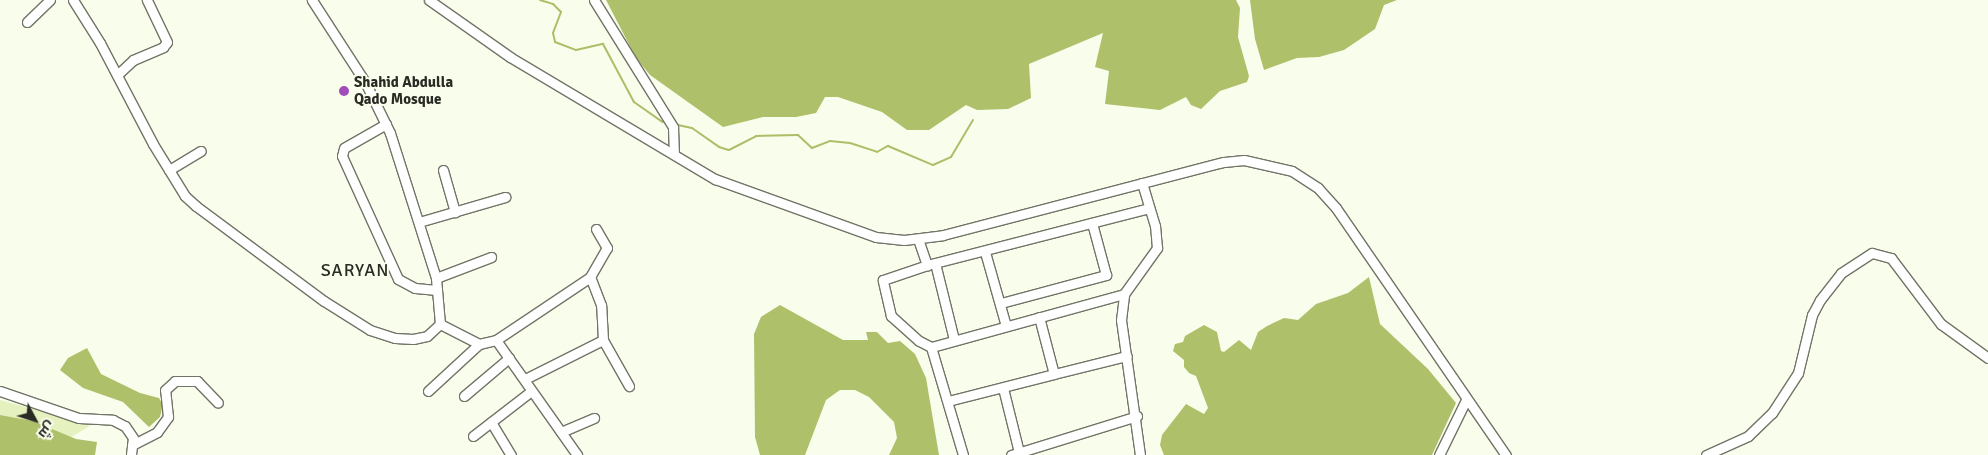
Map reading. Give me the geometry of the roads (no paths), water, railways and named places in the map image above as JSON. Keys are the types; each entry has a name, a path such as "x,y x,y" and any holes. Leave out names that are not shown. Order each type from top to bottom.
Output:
{"street":[{"path":"26,22 50,0"},
{"path":"73,0 185,196 208,217 324,301 370,330 395,338 413,340 435,332 440,324 436,278 386,124 365,82 312,0"},
{"path":"117,75 133,60 163,47 167,42 147,0"},
{"path":"429,0 510,57 674,154 740,190 861,233 893,240 918,239 1231,160 1272,165 1306,180 1336,208 1466,400 1506,455"},
{"path":"594,0 673,127 674,154"},
{"path":"386,124 344,148 342,156 398,279 415,288 437,290"},
{"path":"169,170 201,151"},
{"path":"443,170 455,212"},
{"path":"1140,455 1137,416 1121,320 1124,294 1157,248 1142,182"},
{"path":"418,222 505,197"},
{"path":"1124,294 931,347 919,342 891,316 883,280 931,264 985,252 1149,208"},
{"path":"1001,304 1106,275 1092,223"},
{"path":"428,391 479,344 496,340 590,277 607,248 596,229"},
{"path":"918,239 931,264 954,340"},
{"path":"985,252 1006,326"},
{"path":"1706,455 1748,436 1772,413 1798,373 1812,315 1820,300 1841,273 1872,253 1891,258 1941,324 1988,358"},
{"path":"436,278 492,257"},
{"path":"590,277 601,305 603,340 629,386"},
{"path":"1039,317 1054,374"},
{"path":"440,324 479,344"},
{"path":"496,340 525,379 530,392 577,455"},
{"path":"525,379 603,340"},
{"path":"931,347 964,455"},
{"path":"948,401 1126,356"},
{"path":"464,396 509,358"},
{"path":"132,444 157,432 168,417 165,390 175,381 197,381 218,403"},
{"path":"1003,388 1015,454 1137,416"},
{"path":"0,391 79,418 113,420 125,426 133,438 132,455"},
{"path":"472,436 530,392"},
{"path":"1439,455 1466,400"},
{"path":"561,432 594,418"},
{"path":"491,422 511,455"}],"waterway":[{"path":"540,0 553,4 561,12 553,33 555,42 576,50 603,44 634,102 663,122"},
{"path":"678,125 692,128 719,147 729,150 756,136 798,135 812,148 830,141 850,143 877,152 888,146 933,165 951,157 973,120"}],"place":[{"name":"Shahid Abdulla Qado Mosque","path":"344,91"}],"district":[{"name":"SARYAN","path":"355,270"}]}
